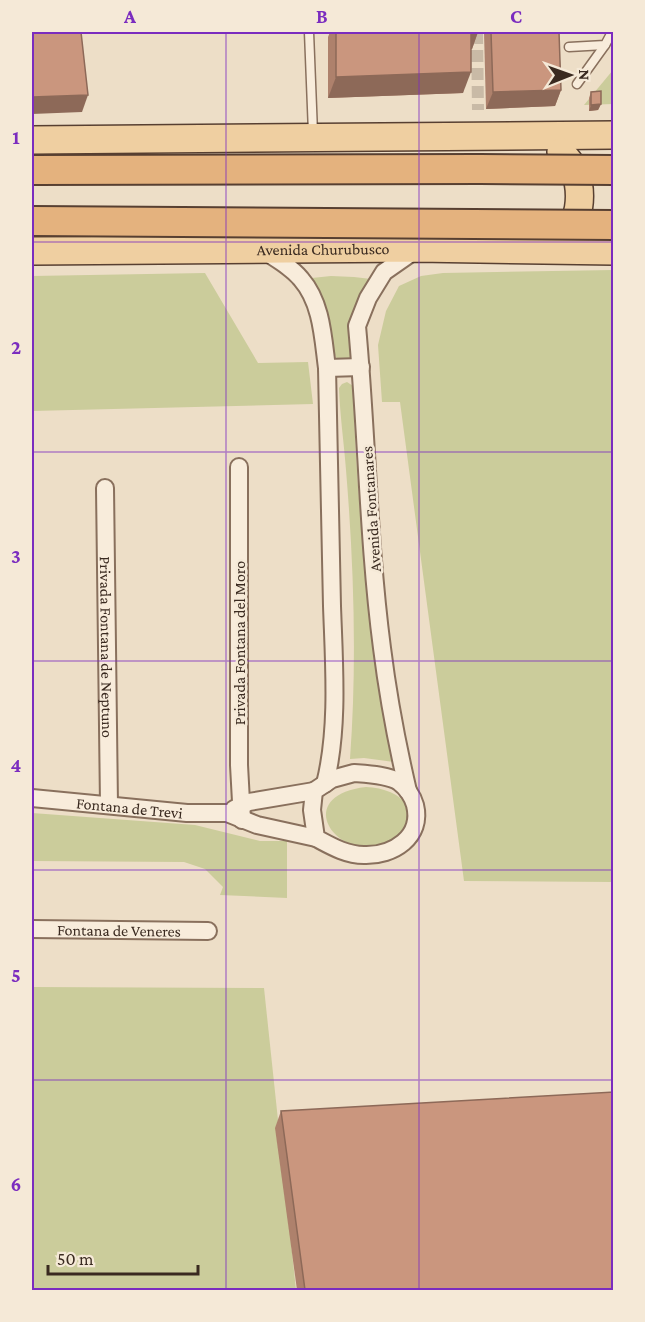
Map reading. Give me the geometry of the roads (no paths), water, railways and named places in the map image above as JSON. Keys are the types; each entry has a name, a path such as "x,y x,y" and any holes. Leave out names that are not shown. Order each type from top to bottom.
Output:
{"highway":[{"path":"32,170 614,171"},
{"name":"Avenida Churubusco","path":"32,221 614,225"}],"main road":[{"path":"541,135 562,153 574,169 580,194 576,220 564,238 548,250"},
{"path":"32,140 614,135"},
{"name":"Avenida Churubusco","path":"32,251 417,248 614,251"}],"street":[{"path":"260,248 284,263 302,280 316,303 323,333 327,368 333,714 330,760 312,810 316,838"},
{"name":"Avenida Fontanares","path":"408,791 399,753 382,649 357,326 368,298 384,272 417,248"},
{"path":"327,368 361,367"},
{"name":"Privada Fontana del Moro","path":"237,813 239,467"},
{"name":"Privada Fontana de Neptuno","path":"105,488 109,805"},
{"path":"354,773 378,775 398,781 408,791 412,795 417,813 414,829 406,841 387,852 364,855 339,850 316,838 276,830 237,813 249,802 319,787 332,779 354,773"},
{"name":"Fontana de Trevi","path":"32,798 187,813 237,813"},
{"name":"Fontana de Veneres","path":"32,929 208,931"}],"lane":[{"path":"309,32 313,138"},
{"path":"577,84 612,32"},
{"path":"569,47 605,45"}],"tunnel":[{"path":"477,32 478,110"}]}
